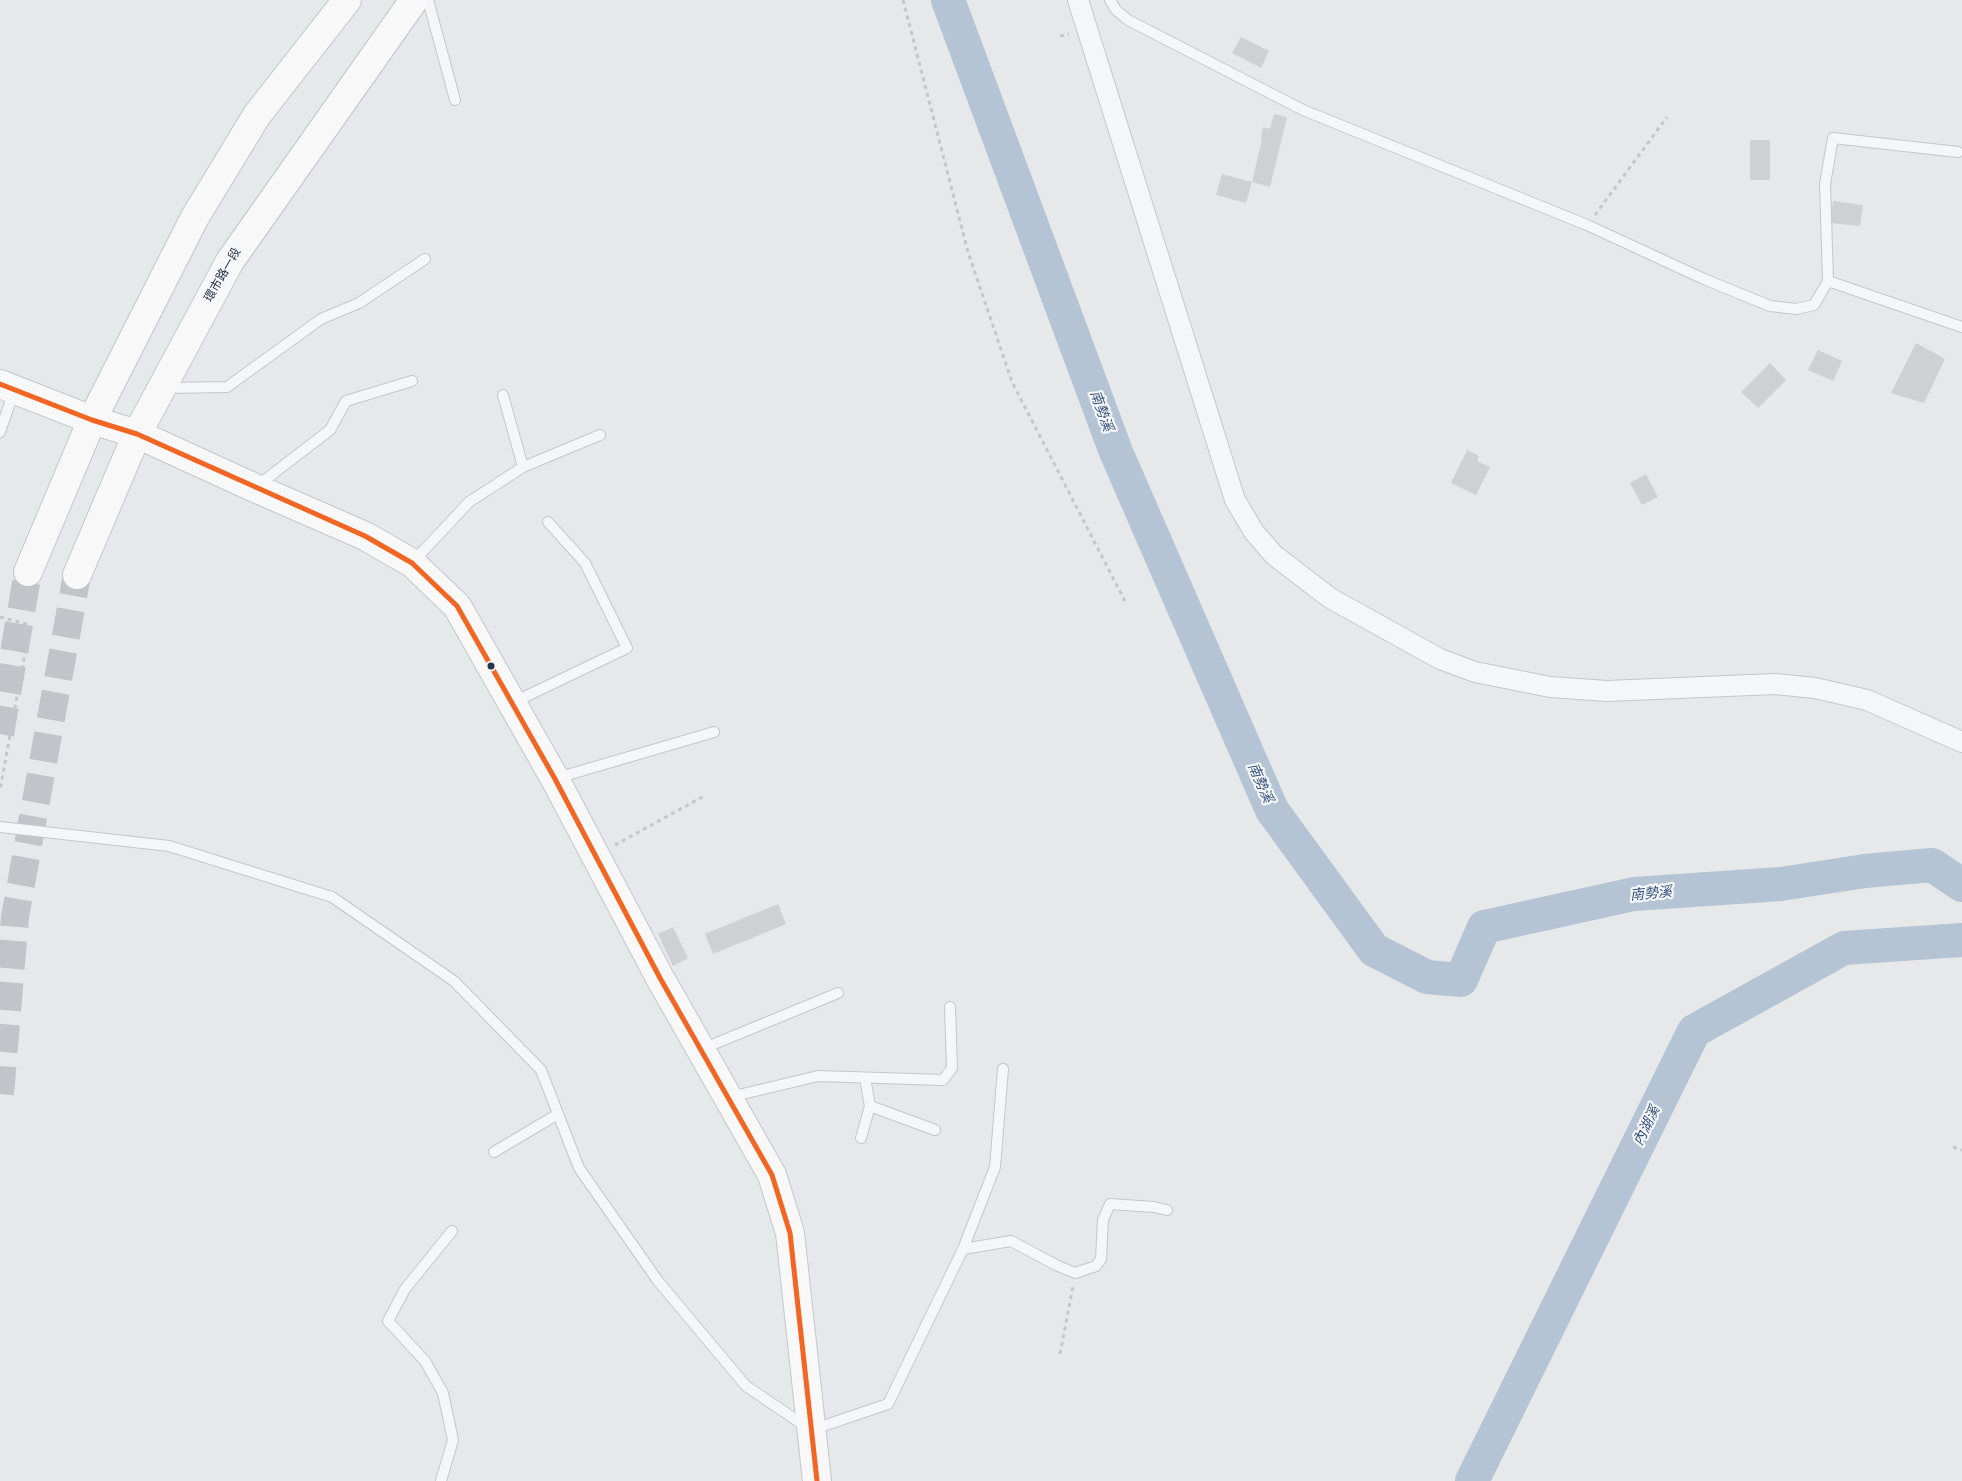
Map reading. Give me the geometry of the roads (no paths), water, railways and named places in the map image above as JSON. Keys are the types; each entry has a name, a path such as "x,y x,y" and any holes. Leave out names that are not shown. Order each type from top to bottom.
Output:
{"main road":[{"path":"28,572 92,420 195,217 257,115 347,0"},
{"name":"環市路一段","path":"76,575 137,434 230,260 414,0"},
{"path":"7,387 92,420 137,434 365,536 412,563 457,606 555,779 660,978 772,1175 790,1233 817,1481"}],"street":[{"path":"1078,0 1235,500 1254,532 1274,555 1330,598 1440,659 1475,672 1550,687 1607,691 1775,684 1815,688 1867,700 1962,742"}],"lane":[{"path":"428,0 455,100"},
{"path":"1110,0 1116,10 1128,20 1303,110 1587,225 1770,306 1796,309 1814,305 1828,281 1825,184 1833,138 1958,152"},
{"path":"162,388 227,387 320,319 359,303 425,259"},
{"path":"1828,281 1962,326"},
{"path":"255,488 330,430 346,401 412,381"},
{"path":"0,432 7,387"},
{"path":"503,395 523,467"},
{"path":"412,563 469,502 523,467 600,435"},
{"path":"512,703 627,648 585,563 548,522"},
{"path":"555,779 714,732"},
{"path":"0,827 169,846 332,897 454,981 541,1070 579,1168 658,1281 746,1386 811,1430 888,1404 963,1249 995,1167 1003,1069"},
{"path":"701,1050 838,993"},
{"path":"729,1097 818,1076 943,1080 952,1068 950,1007"},
{"path":"861,1138 870,1106 864,1078"},
{"path":"870,1106 935,1130"},
{"path":"494,1152 558,1114"},
{"path":"963,1249 1011,1241 1075,1273 1096,1266 1101,1259 1104,1220 1110,1204 1154,1206 1167,1210"},
{"path":"441,1481 453,1440 443,1393 425,1361 388,1321 405,1289 452,1231"}],"waterway":[{"name":"南勢溪","path":"948,0 1116,452 1272,810 1374,950 1427,977 1461,980 1484,927 1634,894 1781,884 1865,871 1932,865 1962,885"},
{"name":"內湖溪","path":"1472,1481 1694,1031 1844,948 1962,940"}],"tunnel":[{"path":"0,734 28,572"},
{"path":"0,1094 15,917 77,575"}]}
